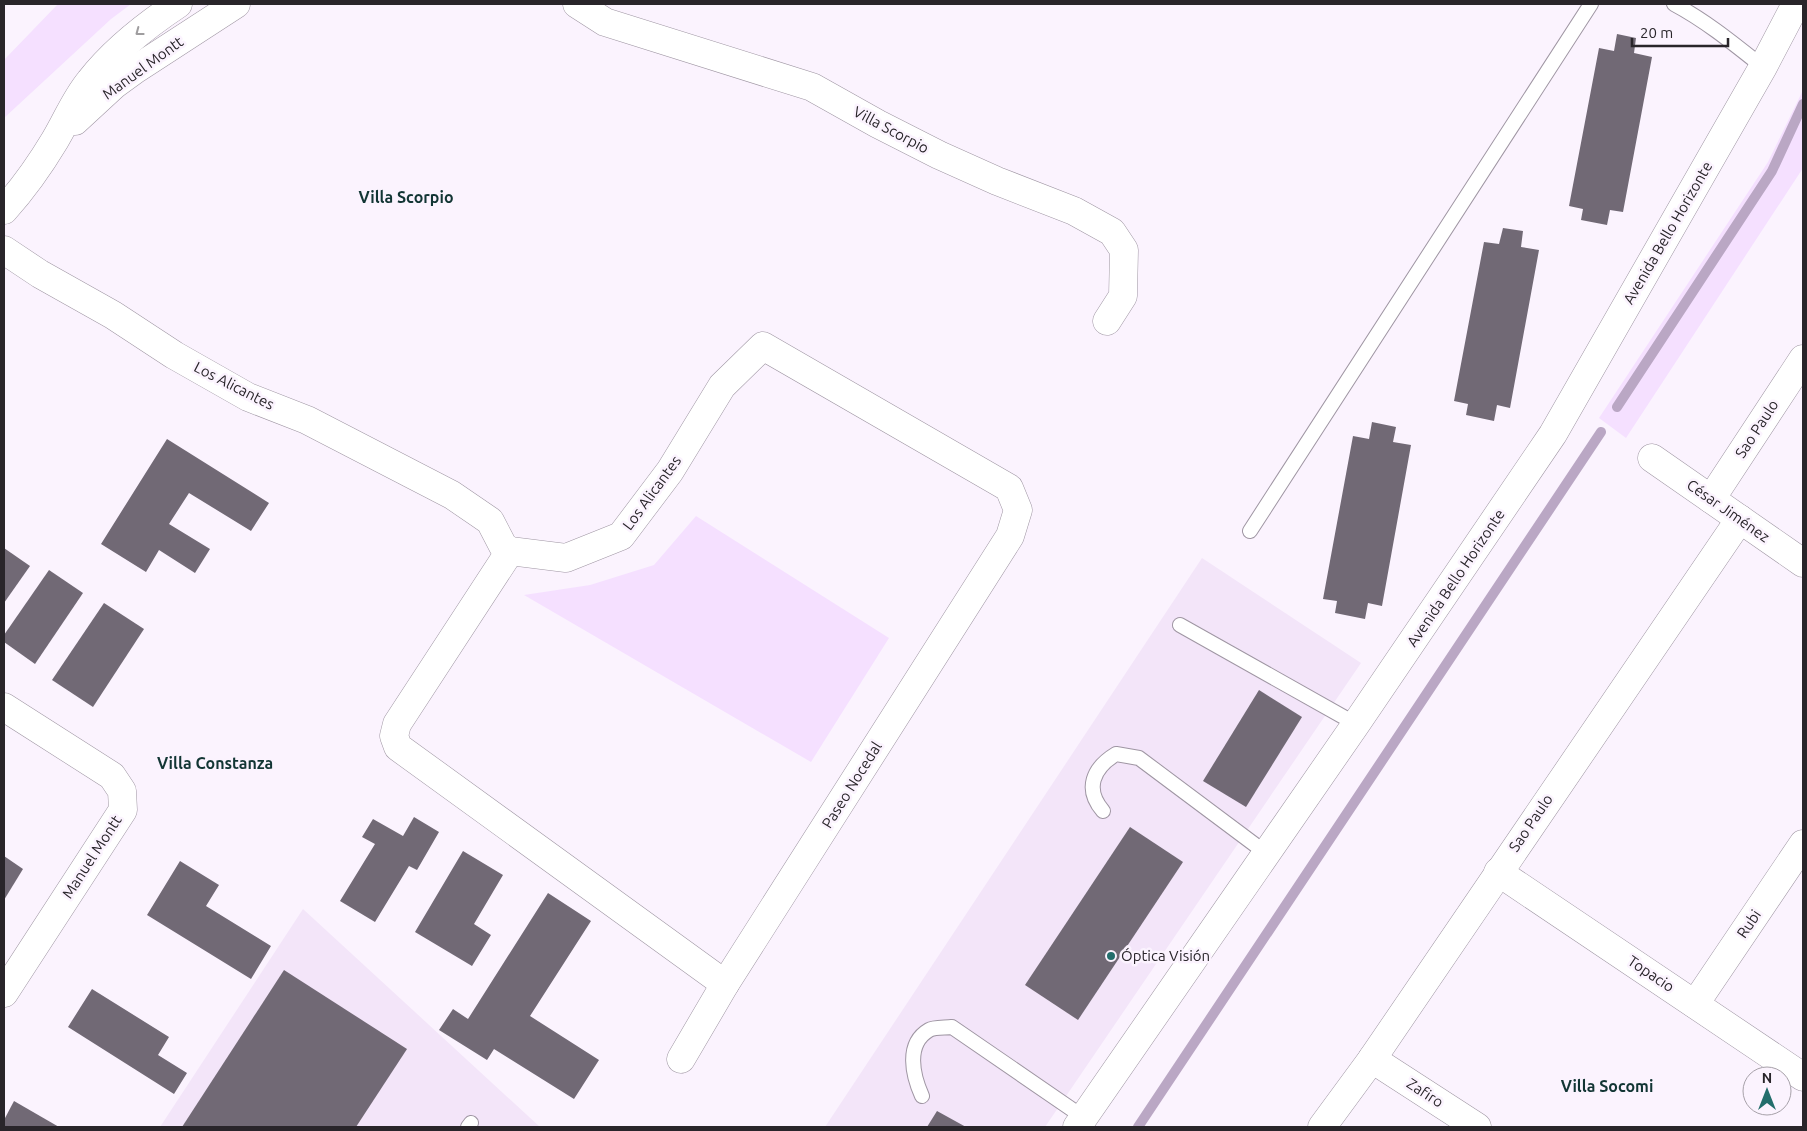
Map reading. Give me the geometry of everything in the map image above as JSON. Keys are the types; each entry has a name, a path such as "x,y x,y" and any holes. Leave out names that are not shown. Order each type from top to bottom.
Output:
{"street":[{"name":"Manuel Montt","path":"4,210 26,183 89,82 131,38 178,4"},
{"name":"Manuel Montt","path":"55,139 114,85 236,4"},
{"name":"Villa Scorpio","path":"576,4 605,22 812,87 878,124 940,155 997,181 1074,210 1112,232 1124,250 1124,296 1107,321"},
{"name":"Avenida Bello Horizonte","path":"1080,1122 1356,724 1553,434 1764,67 1796,4"},
{"name":"Los Alicantes","path":"4,250 40,274 113,315 174,355 248,397 308,420 452,494 490,521 504,546 510,551 566,558 621,536 670,471 722,386 764,346 1009,488 1018,510"},
{"name":"Sao Paulo","path":"1712,499 1803,359"},
{"name":"César Jiménez","path":"1652,458 1803,564"},
{"name":"Paseo Nocedal","path":"681,1059 725,984 1010,536 1018,510"},
{"name":"Sao Paulo","path":"1322,1127 1372,1059 1740,519"},
{"path":"510,551 397,724 394,736 398,747 725,984"},
{"name":"Manuel Montt","path":"4,707 112,776 122,791 123,810 4,993"},
{"name":"Rubi","path":"1695,1004 1803,844"},
{"name":"Topacio","path":"1498,872 1803,1077"},
{"name":"Zafiro","path":"1372,1059 1477,1127"}],"lane":[{"path":"1250,531 1592,4"},
{"path":"1674,4 1703,20 1764,67"},
{"path":"1180,625 1356,724"},
{"path":"1102,811 1092,792 1093,781 1098,769 1106,760 1116,754 1138,758 1266,853"},
{"path":"922,1096 913,1073 914,1051 918,1040 930,1029 952,1027 1080,1122"}],"shaded area":[{"path":"58,4 131,4 111,19 4,118 4,60"},
{"path":"1803,90 1803,168 1626,438 1599,418 1768,162"},
{"path":"696,516 889,638 811,762 524,595 590,585 654,565"},
{"path":"1202,558 1361,663 1045,1127 825,1127"},
{"path":"303,909 540,1127 160,1127"}],"building":[{"path":"1617,34 1636,38 1634,53 1652,57 1623,212 1610,210 1607,225 1581,220 1583,209 1569,206 1599,48 1614,51"},
{"path":"1503,228 1523,231 1521,247 1539,250 1510,408 1497,405 1494,421 1466,415 1468,404 1454,401 1484,242 1499,244"},
{"path":"1372,422 1396,427 1393,442 1411,445 1382,606 1368,603 1365,619 1335,613 1337,601 1323,599 1353,436 1369,439"},
{"path":"167,439 269,503 251,531 189,493 169,524 210,549 195,573 159,550 146,572 101,544"},
{"path":"4,548 30,566 4,603"},
{"path":"49,570 83,593 35,664 4,642 4,635"},
{"path":"104,603 144,629 93,707 52,680"},
{"path":"1259,690 1302,717 1246,807 1203,781"},
{"path":"414,817 439,832 417,870 409,866 375,922 340,901 375,844 362,837 373,819 403,836"},
{"path":"1130,827 1183,862 1078,1020 1025,985"},
{"path":"463,851 503,875 474,924 491,935 472,966 415,932"},
{"path":"4,856 23,869 4,900"},
{"path":"180,861 219,885 206,906 271,946 251,979 147,915"},
{"path":"548,893 591,921 530,1016 599,1060 574,1099 494,1049 487,1060 439,1030 453,1009 468,1019"},
{"path":"284,970 407,1049 356,1127 182,1127"},
{"path":"92,989 169,1037 158,1055 187,1073 174,1094 68,1027"},
{"path":"14,1101 59,1127 4,1127 4,1120"},
{"path":"937,1111 966,1127 927,1127"}],"waterway":[{"path":"1617,407 1772,171 1803,104"},
{"path":"1138,1127 1601,432"}],"place":[{"name":"Óptica Visión","path":"1111,956"}],"district":[{"name":"Villa Scorpio","path":"406,197"},
{"name":"Villa Constanza","path":"215,763"},
{"name":"Villa Socomi","path":"1607,1086"}]}
